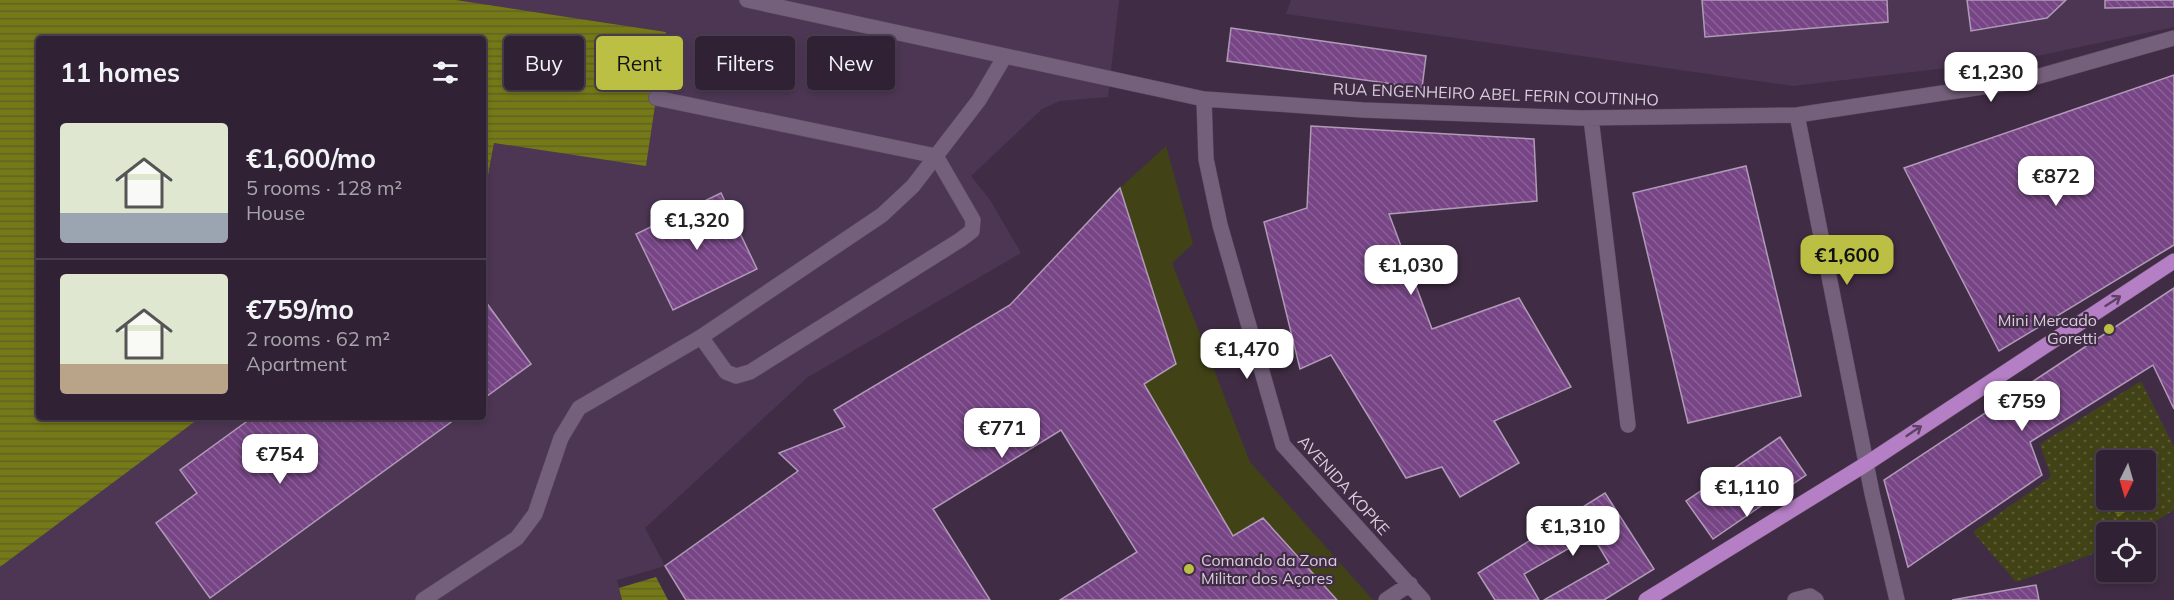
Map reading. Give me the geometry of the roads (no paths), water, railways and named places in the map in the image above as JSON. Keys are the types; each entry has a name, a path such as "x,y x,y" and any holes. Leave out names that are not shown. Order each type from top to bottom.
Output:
{"main road":[{"path":"1646,600 1866,464 2174,261"}],"street":[{"name":"RUA ENGENHEIRO ABEL FERIN COUTINHO","path":"747,0 1204,99 1363,110 1591,118 1797,115 2022,81 2174,38"},
{"path":"423,600 517,538 528,527 535,514 561,438 579,408 701,337 882,214 912,186 936,156 979,100 1005,56"},
{"path":"656,98 936,156 973,220 972,231 750,372 736,376 726,372 701,337"},
{"name":"AVENIDA KOPKE","path":"1204,99 1206,159 1220,225 1283,444 1423,600"},
{"path":"1797,115 1866,464 1897,600"},
{"path":"1591,118 1628,425"},
{"path":"1386,600 1410,584"},
{"path":"1795,600 1810,596 1815,600"}],"place":[{"name":"Mini Mercado Goretti","path":"2109,329"},
{"name":"Comando da Zona Militar dos Açores","path":"1189,569"}]}
